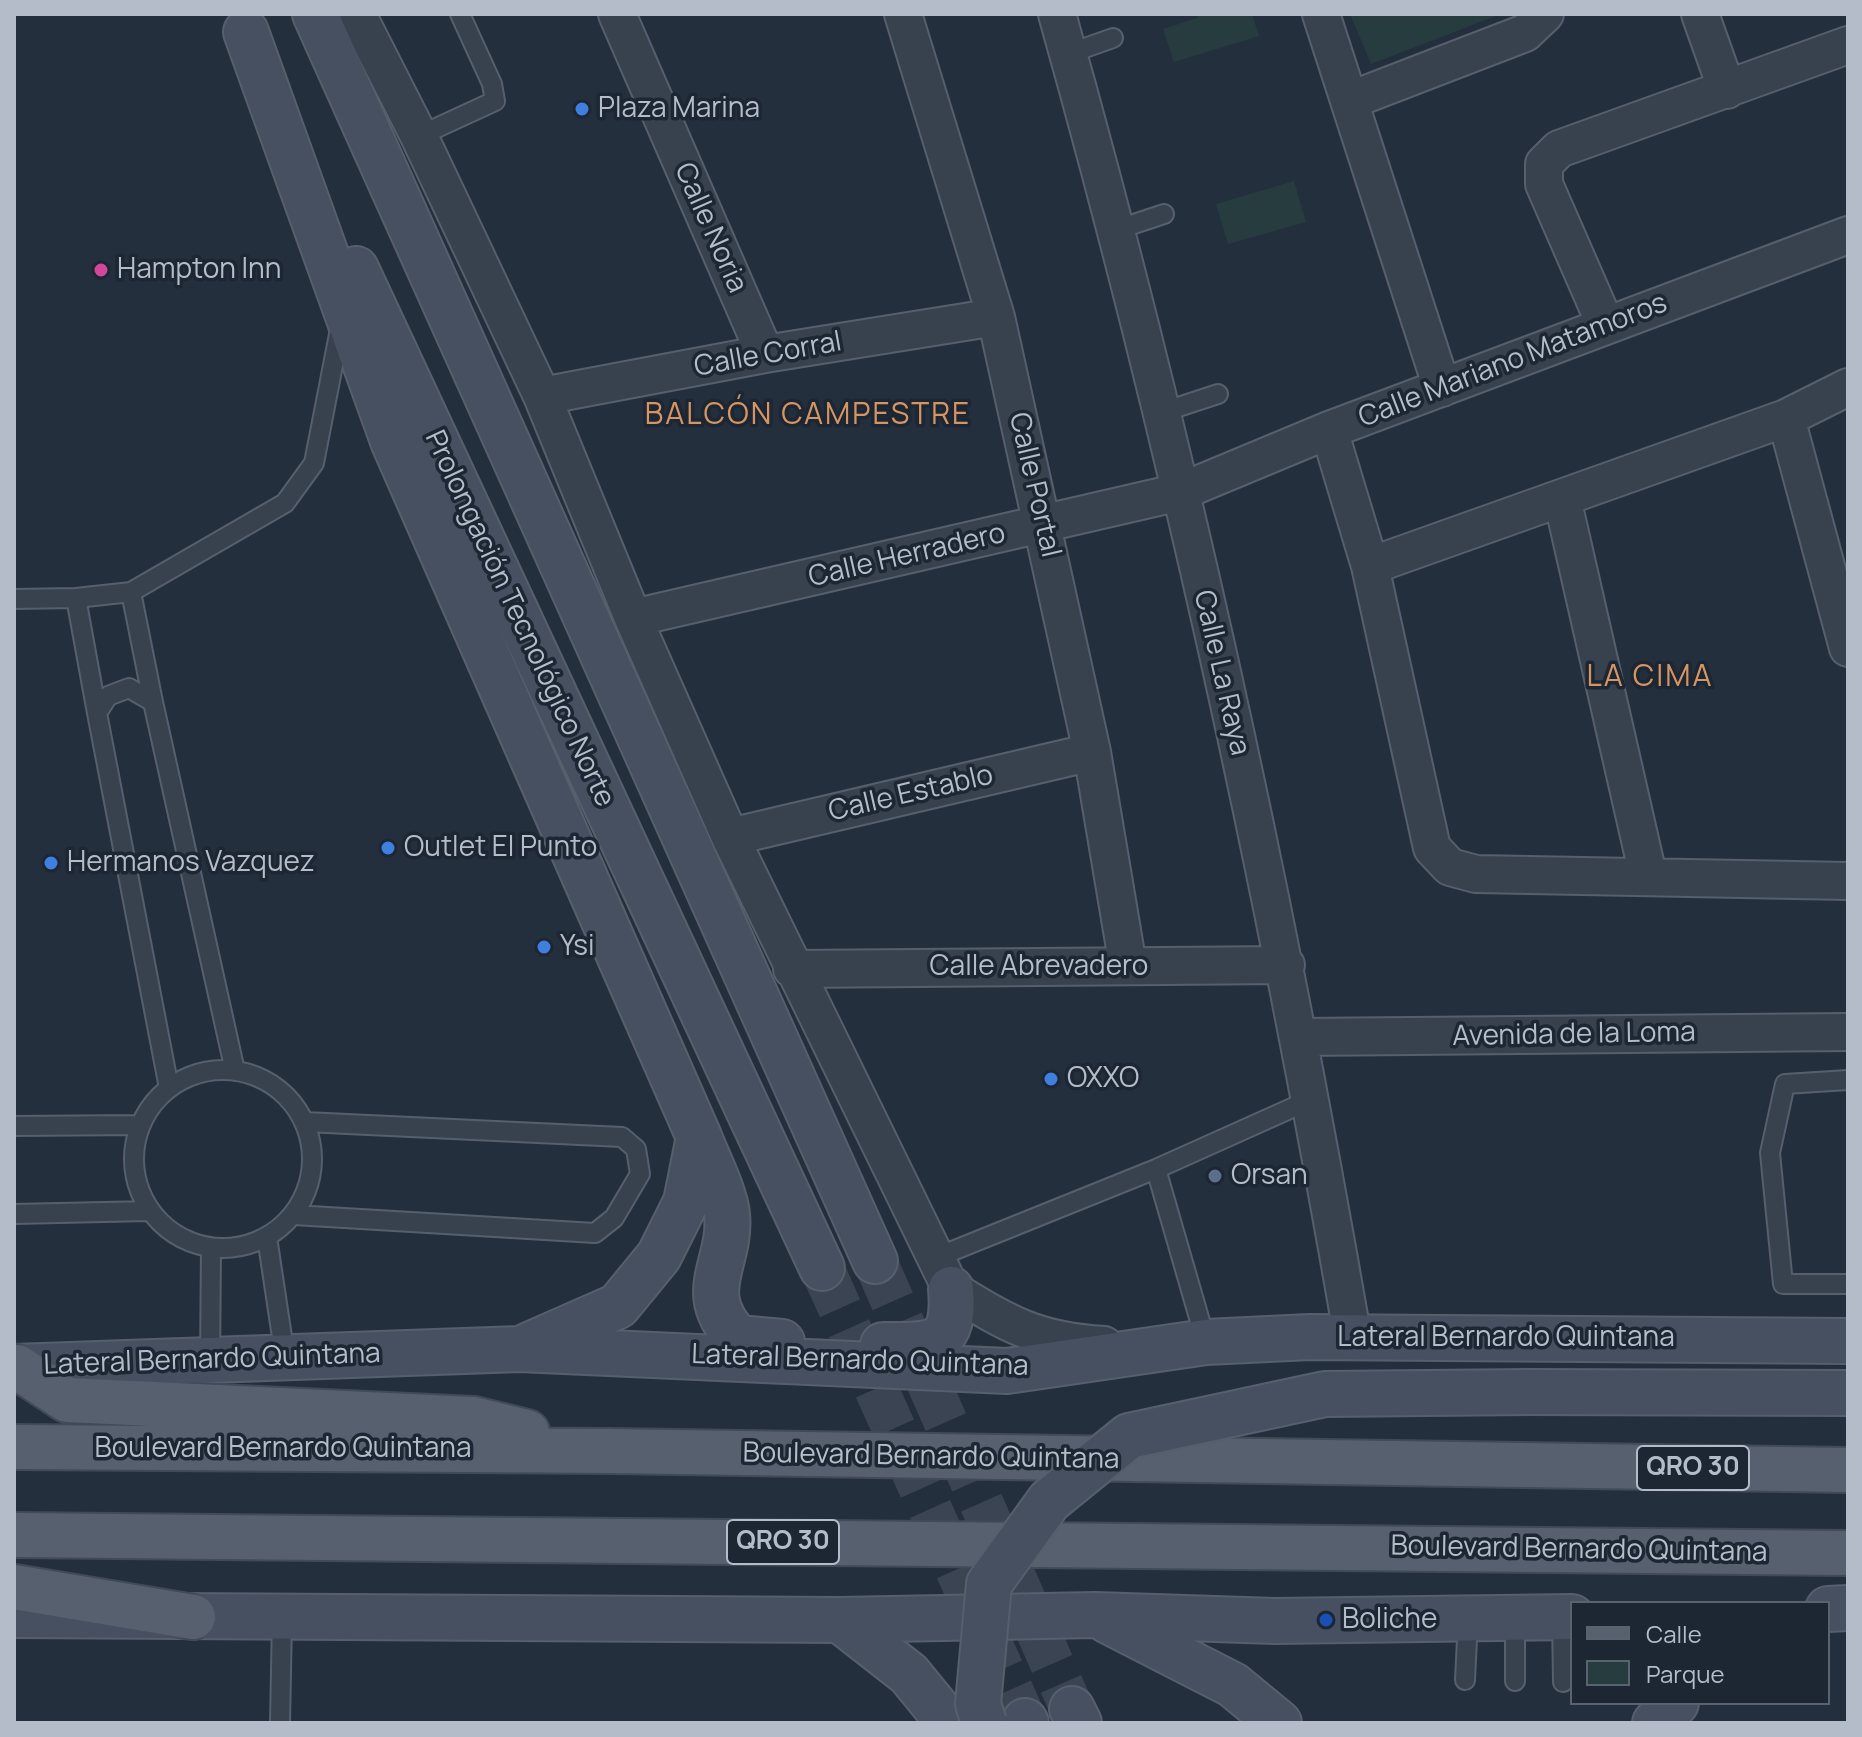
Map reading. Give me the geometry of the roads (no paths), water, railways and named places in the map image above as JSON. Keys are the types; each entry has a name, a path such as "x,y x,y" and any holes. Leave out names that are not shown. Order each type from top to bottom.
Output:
{"main road":[{"path":"15,1367 67,1400 474,1419 611,1451"},
{"name":"Boulevard Bernardo Quintana","path":"14,1447 611,1451 1848,1470"},
{"name":"Boulevard Bernardo Quintana","path":"14,1535 1848,1553"},
{"path":"14,1587 193,1617"}],"street":[{"name":"Prolongación Tecnológico Norte","path":"315,14 875,1261"},
{"path":"242,23 393,441 699,1137 727,1214 715,1299 723,1323 738,1338 807,1345 928,1345 947,1334 954,1316 943,1273 730,837 633,618 542,396 419,136 357,14"},
{"name":"Calle Noria","path":"617,14 765,354"},
{"name":"Calle Portal","path":"903,14 996,317 1092,752 1128,966"},
{"name":"Calle La Raya","path":"1057,14 1180,492 1286,965 1353,1339"},
{"path":"1321,14 1442,388"},
{"path":"1351,100 1525,33 1545,14"},
{"path":"1700,14 1727,90"},
{"name":"Prolongación Tecnológico Norte","path":"242,23 822,1268"},
{"path":"1606,326 1544,184 1544,164 1559,149 1848,45"},
{"name":"Calle Mariano Matamoros","path":"1180,492 1329,430 1848,235"},
{"name":"Calle Corral","path":"542,396 765,354 996,317"},
{"path":"1370,566 1786,418 1848,387"},
{"path":"1786,418 1848,648"},
{"path":"1329,430 1370,566 1432,848 1450,867 1476,874 1848,881"},
{"name":"Calle Herradero","path":"633,618 1180,492"},
{"path":"1562,498 1648,875"},
{"name":"Calle Establo","path":"730,837 1092,752"},
{"name":"Calle Abrevadero","path":"792,969 1286,965"},
{"name":"Avenida de la Loma","path":"1301,1037 1848,1032"},
{"path":"520,1349 618,1306 659,1256 686,1202 699,1137"},
{"path":"943,1273 1006,1323 1060,1342 1186,1345"},
{"name":"Lateral Bernardo Quintana","path":"15,1367 520,1349 1007,1371 1186,1345 1310,1337 1848,1341"},
{"path":"1012,1722 978,1704 989,1584 1049,1501 1129,1436 1325,1394 1848,1393"},
{"path":"14,1615 840,1620 1095,1615 1275,1621 1567,1617"},
{"path":"1095,1615 1233,1685 1279,1723"},
{"path":"840,1620 909,1674 949,1723"},
{"path":"1655,1723 1674,1705"}],"lane":[{"path":"419,136 495,101 492,84 460,14"},
{"path":"1068,54 1113,38"},
{"path":"1113,231 1164,214"},
{"path":"14,599 76,598 131,592 285,503 314,463 344,310"},
{"path":"1160,413 1218,394"},
{"path":"131,592 235,1071"},
{"path":"76,598 169,1088"},
{"path":"97,713 108,696 129,688 153,702"},
{"path":"235,1071 264,1080 288,1098 305,1122 312,1146 312,1170 306,1193 294,1215 267,1237 211,1248 188,1242 166,1229 149,1211 134,1169 134,1147 140,1125 152,1104 169,1088 201,1073 235,1071"},
{"path":"1848,1080 1785,1084 1770,1153 1783,1284 1848,1284"},
{"path":"943,1273 1156,1169 1312,1099"},
{"path":"294,1215 595,1233 614,1218 640,1174 636,1149 622,1137 305,1122"},
{"path":"14,1126 140,1125"},
{"path":"1156,1169 1186,1345"},
{"path":"14,1214 149,1211"},
{"path":"267,1237 285,1357"},
{"path":"210,1360 211,1248"},
{"path":"1515,1617 1515,1681"},
{"path":"1563,1682 1567,1617"},
{"path":"280,1723 282,1619"},
{"path":"1465,1680 1468,1619"}],"tunnel":[{"path":"875,1261 1072,1709"},
{"path":"822,1268 1025,1721"}],"place":[{"name":"Plaza Marina","path":"582,109"},
{"name":"Hampton Inn","path":"101,270"},
{"name":"Outlet El Punto","path":"388,848"},
{"name":"Hermanos Vazquez","path":"51,863"},
{"name":"Ysi","path":"544,947"},
{"name":"OXXO","path":"1051,1079"},
{"name":"Orsan","path":"1215,1176"},
{"name":"Boliche","path":"1326,1620"}],"district":[{"name":"BALCÓN CAMPESTRE","path":"808,416"},
{"name":"LA CIMA","path":"1650,678"}]}
